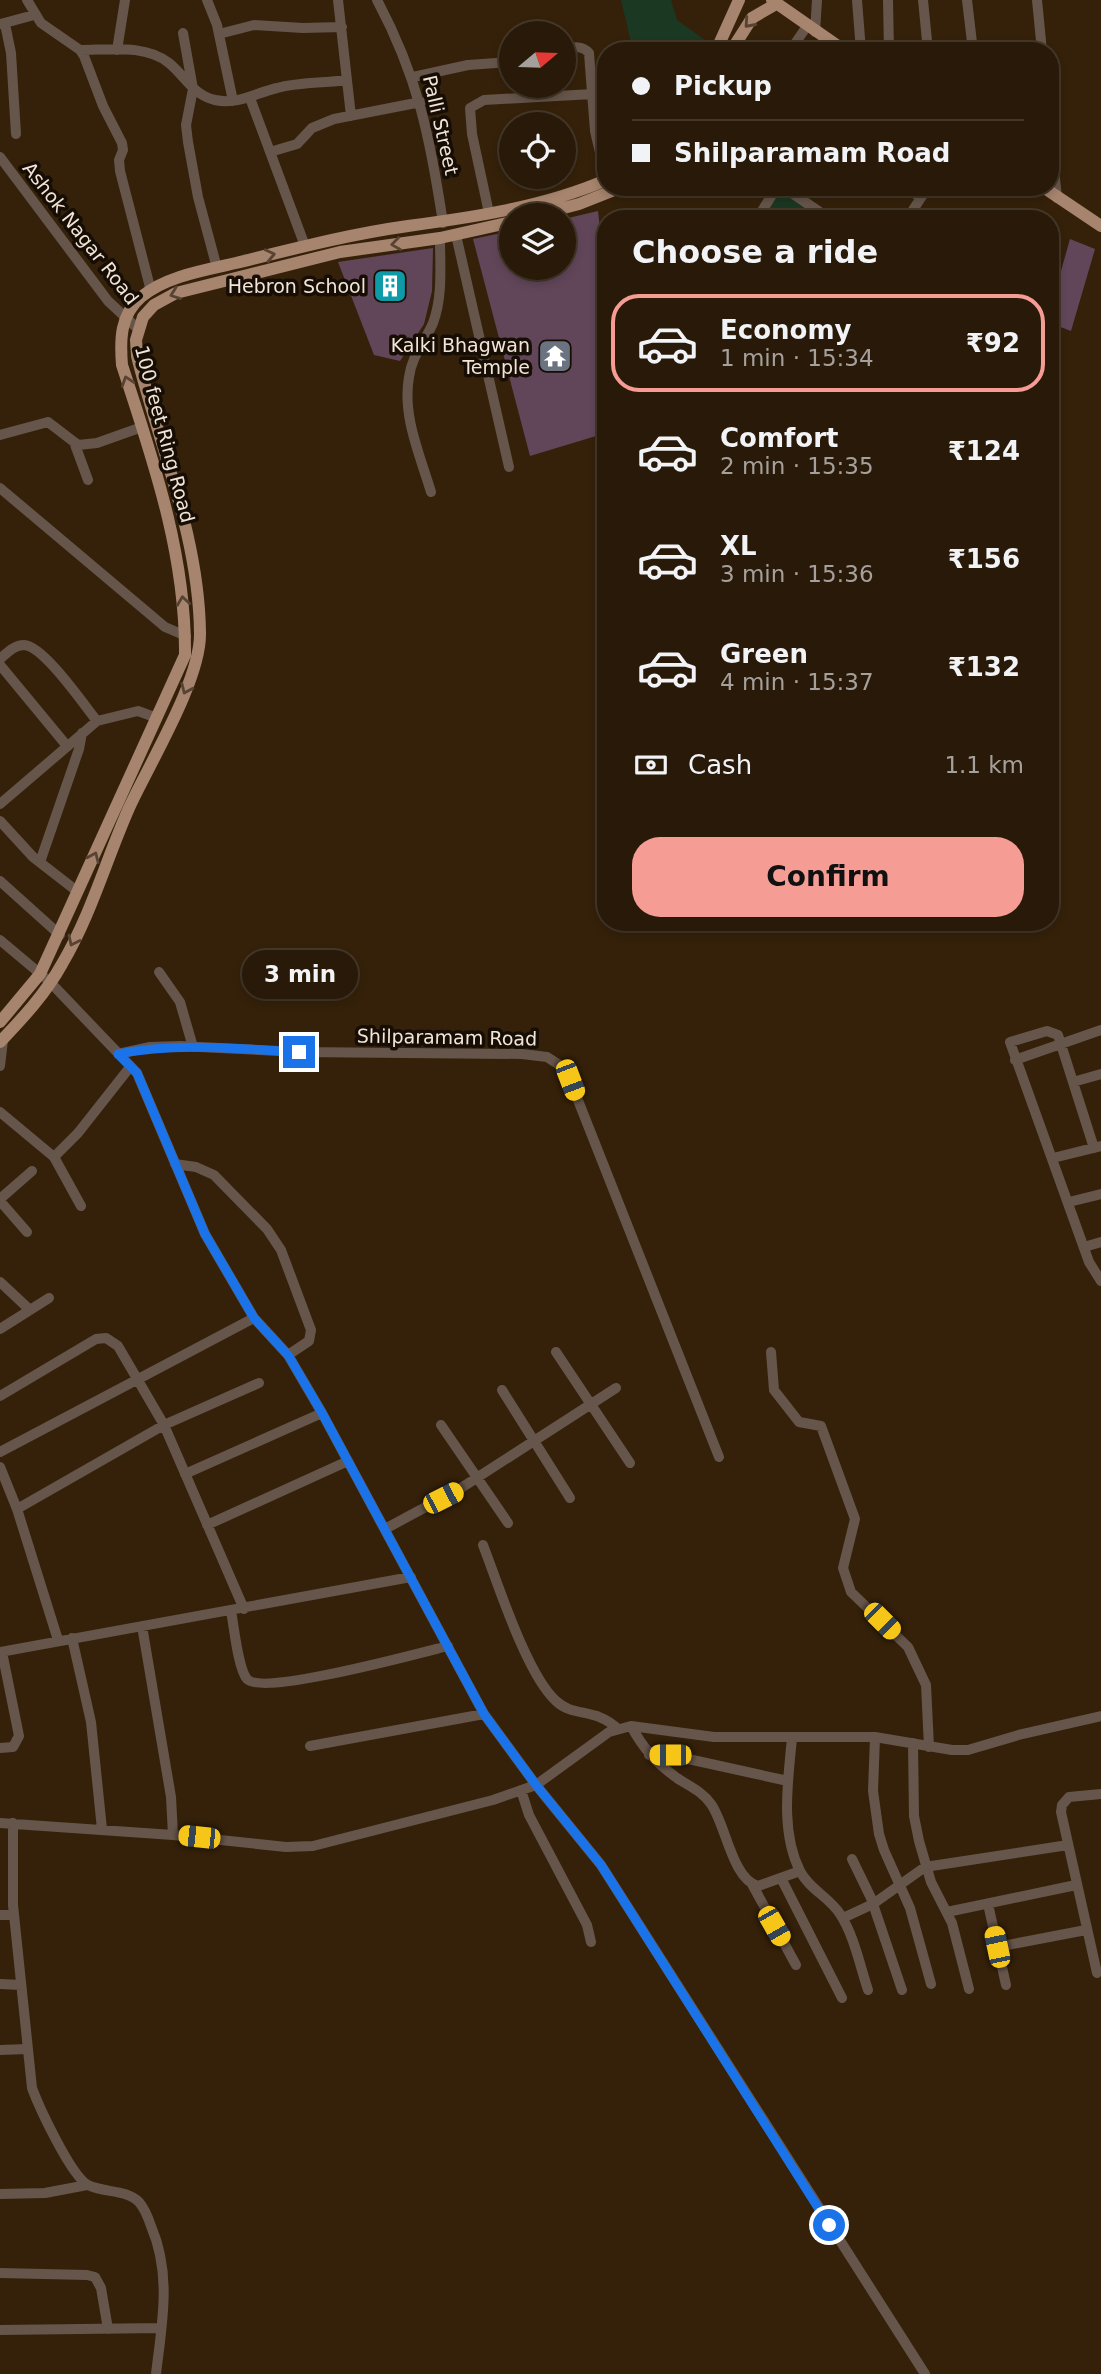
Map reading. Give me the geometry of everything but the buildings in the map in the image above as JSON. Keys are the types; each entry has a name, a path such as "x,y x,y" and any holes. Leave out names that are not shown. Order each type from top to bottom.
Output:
{"main road":[{"path":"720,42 739,0"},
{"path":"737,42 752,18 774,2 831,42"},
{"path":"125,318 140,298 163,283 305,246 489,213 552,198 597,182"},
{"path":"576,205 599,196"},
{"path":"1054,196 1101,226"},
{"name":"100 feet Ring Road","path":"2,1016 62,964 93,900 128,810 198,658 199,607 193,571 174,480 137,356 137,328 143,317 154,304 176,293 340,252 440,238 499,225"},
{"name":"100 feet Ring Road","path":"1,1041 27,1014 45,978 78,892 185,655 186,636 171,523 122,365 120,339 125,318"}],"street":[{"path":"27,0 34,15 80,50 103,106 122,142 124,149 119,160 120,171 151,290"},
{"path":"117,50 125,0"},
{"path":"207,0 219,34 233,101"},
{"path":"338,0 351,116"},
{"name":"Palli Street","path":"376,0 413,77 421,102 443,223"},
{"path":"799,42 811,29 817,0"},
{"path":"857,0 860,42"},
{"path":"888,0 889,42"},
{"path":"923,0 927,42"},
{"path":"967,0 971,42"},
{"path":"1037,0 1041,42"},
{"path":"16,134 10,53 3,24 34,15"},
{"path":"219,34 254,24 303,29 342,27"},
{"path":"183,33 193,89 186,125 188,142 198,197 217,268"},
{"path":"576,47 584,48 589,53 597,143"},
{"path":"80,50 117,50 155,55 170,64 203,97 233,101 250,98 278,87 347,80"},
{"path":"413,77 458,66 499,63"},
{"path":"489,213 470,108 484,100 593,94"},
{"path":"250,98 305,246"},
{"path":"270,152 297,144 312,128 321,124 421,102"},
{"name":"Ashok Nagar Road","path":"0,157 108,300 137,328"},
{"path":"796,196 816,210"},
{"path":"913,210 921,198 918,196"},
{"path":"456,235 509,467"},
{"path":"431,492 411,424 408,378 413,359 432,326 437,310 440,238"},
{"path":"0,435 48,422 74,442 97,443 142,427"},
{"path":"74,442 88,480"},
{"path":"0,488 165,627 186,636"},
{"path":"0,659 18,646 24,645 40,652 97,721"},
{"path":"0,665 67,746"},
{"path":"0,804 97,721 138,711 157,718"},
{"path":"40,862 79,749 82,733"},
{"path":"0,821 40,862 78,892"},
{"path":"0,881 60,935"},
{"path":"0,940 45,978 137,1073 205,1234 254,1318 288,1355 322,1413 484,1714 536,1785 601,1865 925,2374"},
{"path":"159,972 180,1002 192,1046"},
{"path":"1015,1059 1101,1030"},
{"path":"1053,1158 1097,1147 1058,1035 1046,1031 1010,1042 1084,1247 1095,1275 1101,1281"},
{"path":"0,1066 1,1041"},
{"name":"Shilparamam Road","path":"118,1054 150,1047 192,1046 299,1052 547,1056 561,1066 570,1080 719,1457"},
{"path":"54,1157 78,1133 130,1067"},
{"path":"1073,1082 1101,1074"},
{"path":"0,1112 54,1157 81,1206"},
{"path":"175,1164 196,1167 214,1175 267,1229 281,1250 311,1330 309,1341 288,1355"},
{"path":"27,1232 0,1200 32,1171"},
{"path":"1069,1202 1101,1194"},
{"path":"1084,1247 1101,1242"},
{"path":"0,1282 30,1310"},
{"path":"0,1329 49,1298"},
{"path":"0,1451 254,1318"},
{"path":"0,1396 101,1338 111,1340 118,1346 164,1426 244,1609"},
{"path":"556,1352 630,1463"},
{"path":"771,1352 774,1390 799,1422 821,1426 851,1505 855,1519 843,1568 851,1592 908,1647 926,1685 929,1747"},
{"path":"17,1509 164,1426 259,1383"},
{"path":"385,1529 476,1479 615,1388"},
{"path":"502,1390 570,1498"},
{"path":"185,1474 322,1413"},
{"path":"441,1425 508,1523"},
{"path":"207,1525 348,1461"},
{"path":"0,1467 17,1509 58,1640"},
{"path":"483,1545 518,1635 548,1692 562,1706 602,1716 618,1729"},
{"path":"0,1748 13,1747 19,1736 1,1652 411,1577"},
{"path":"231,1611 243,1673 250,1682 256,1684 293,1681 447,1646"},
{"path":"142,1626 171,1797 173,1835"},
{"path":"72,1638 91,1722 102,1829"},
{"path":"310,1746 484,1714"},
{"path":"0,1822 173,1835 286,1847 313,1846 493,1800 536,1785 609,1732 631,1726 714,1737 875,1738 968,1750 1022,1734 1101,1716"},
{"path":"631,1726 649,1755 709,1801 726,1832 736,1864 751,1884 796,1965"},
{"path":"792,1738 788,1781 790,1837 800,1871 808,1883 833,1905 843,1918 868,1990"},
{"path":"875,1738 873,1791 884,1850 910,1908 931,1984"},
{"path":"913,1743 914,1816 925,1867 947,1912 969,1989"},
{"path":"649,1755 670,1755 788,1781"},
{"path":"521,1790 529,1815 587,1925 591,1942"},
{"path":"1097,1973 1076,1885 1062,1805 1069,1797 1101,1794"},
{"path":"13,1823 14,1916 32,2088 39,2108 76,2172 87,2185"},
{"path":"843,1918 873,1904 925,1867 1068,1845"},
{"path":"852,1859 873,1904 902,1990"},
{"path":"751,1884 766,1884 800,1871"},
{"path":"781,1878 842,1998"},
{"path":"947,1912 1076,1885"},
{"path":"988,1904 1006,1985"},
{"path":"0,1915 14,1916"},
{"path":"997,1947 1086,1930"},
{"path":"0,1984 21,1985"},
{"path":"0,2050 27,2049"},
{"path":"0,2194 45,2193 87,2185 131,2196 145,2210 162,2256 165,2296 156,2374"},
{"path":"0,2273 94,2277 101,2288 108,2329"},
{"path":"0,2330 161,2328"},
{"path":"916,2363 917,2374"}],"green space":[{"path":"621,0 671,0 677,20 708,42 631,42"},
{"path":"778,196 791,196 811,210 768,210"}],"place":[{"name":"Hebron School","path":"390,286"},
{"name":"Kalki Bhagwan Temple","path":"555,356"}],"route":[{"path":"299,1052 180,1046 150,1047 118,1054 137,1073 205,1234 254,1318 288,1355 322,1413 484,1714 536,1785 601,1865 829,2225"}]}
